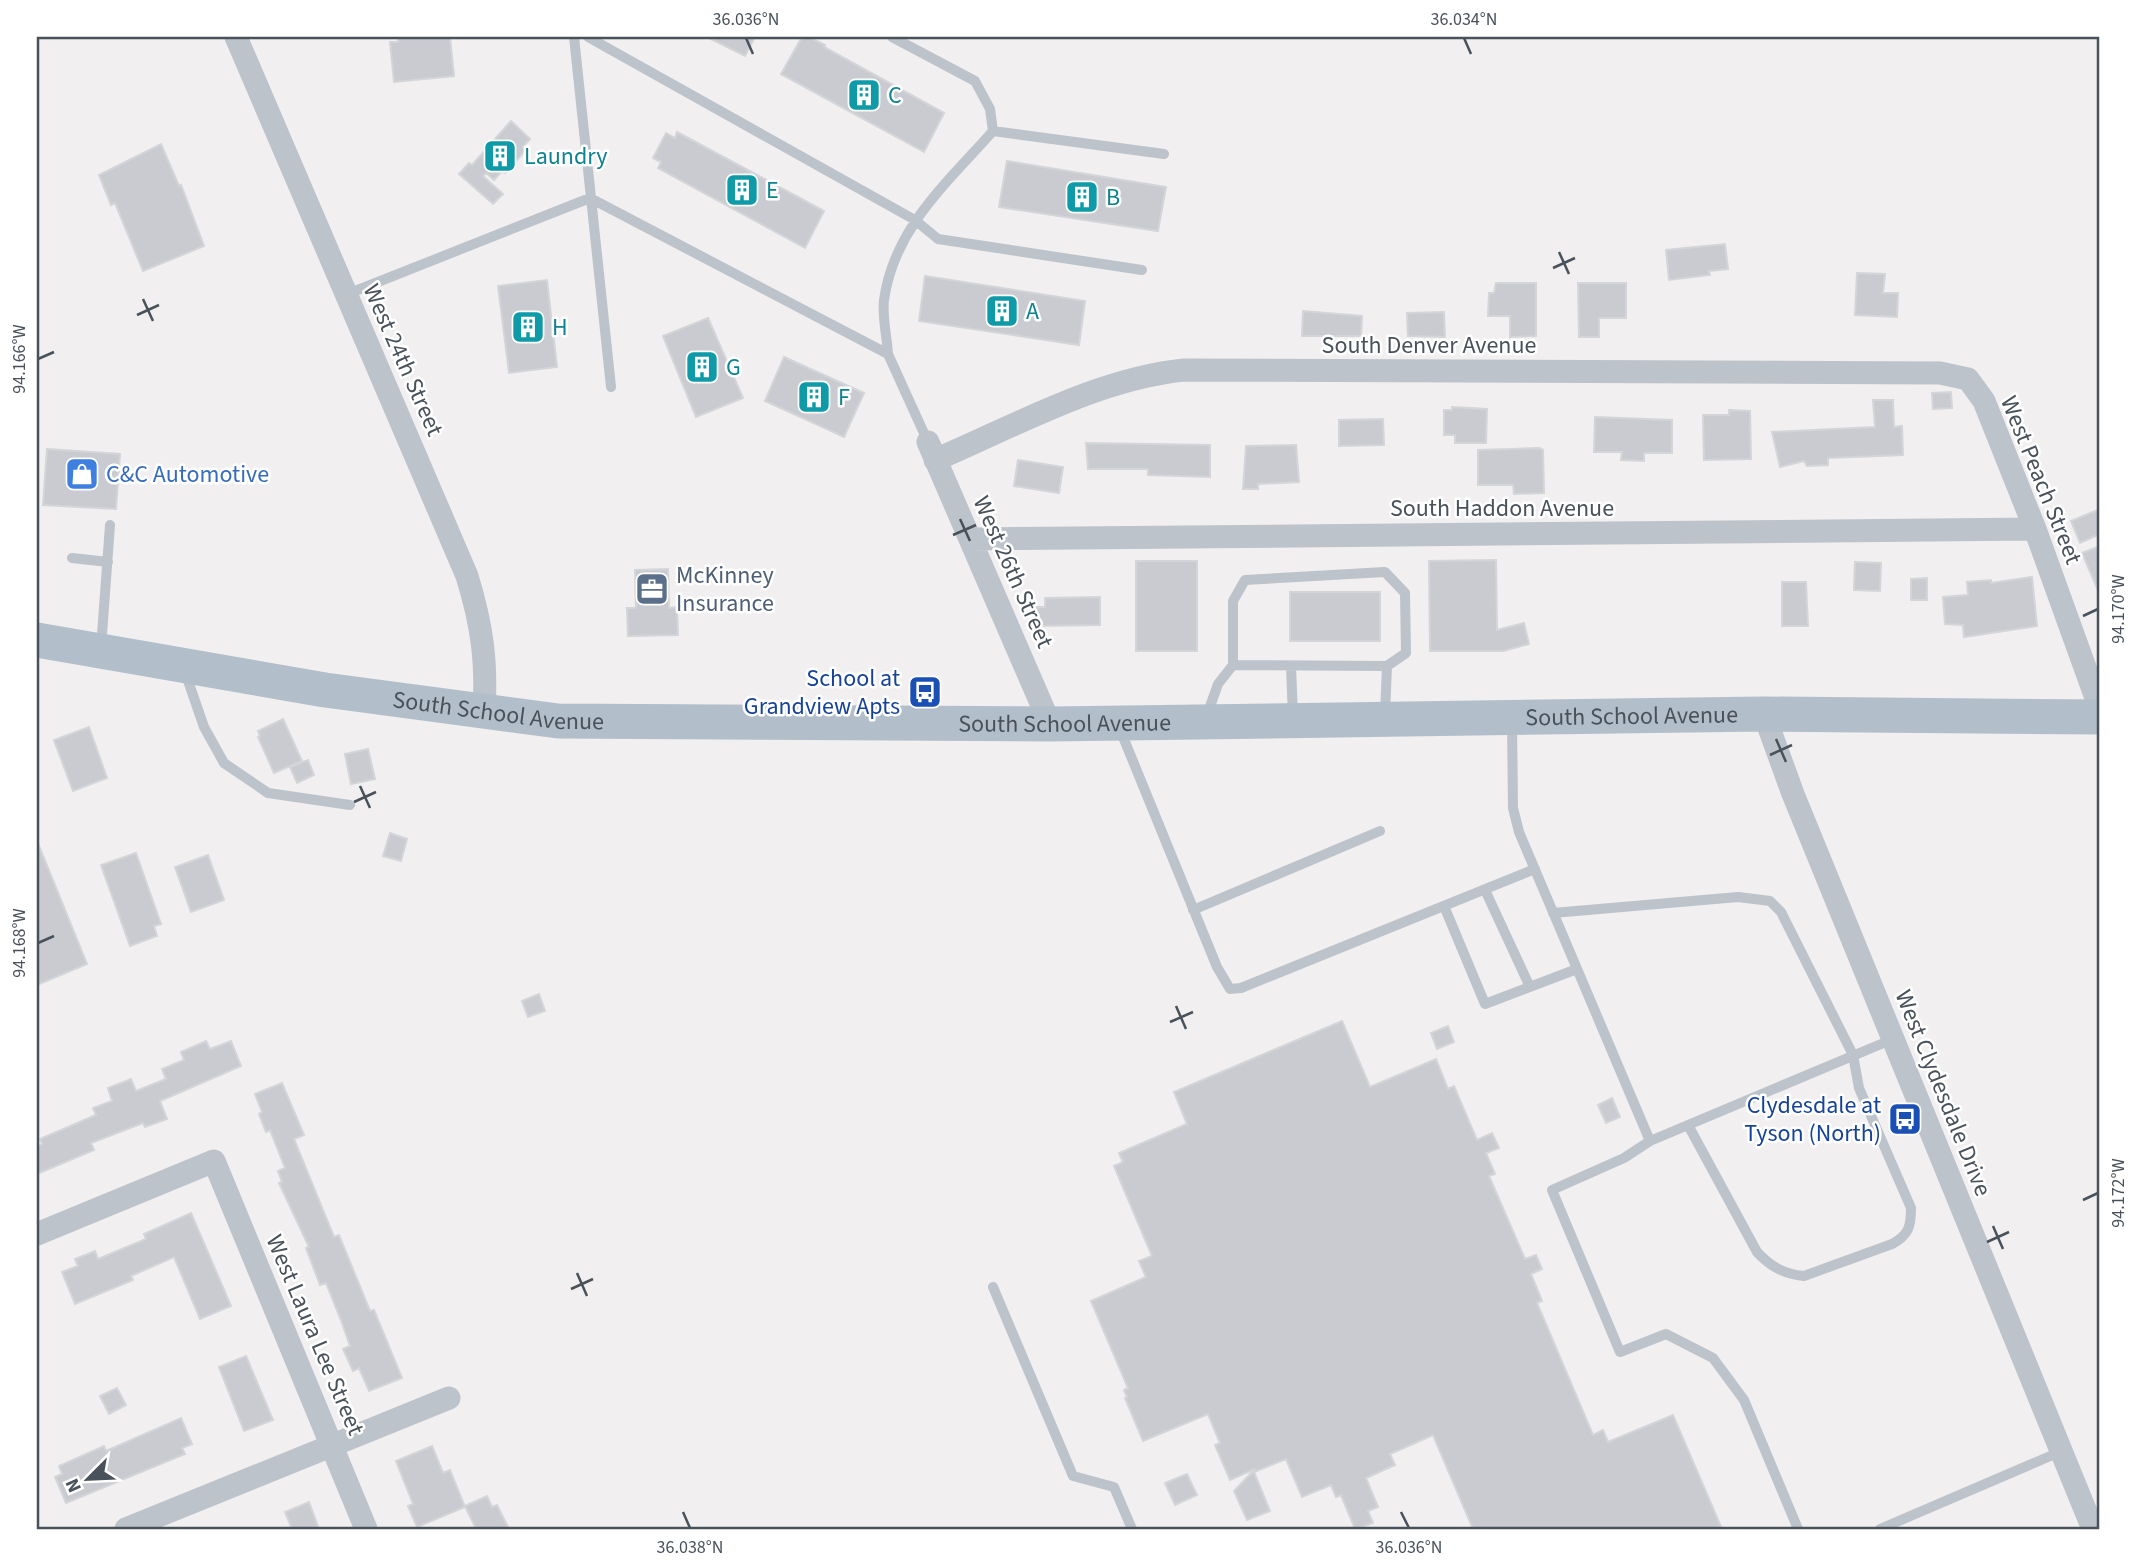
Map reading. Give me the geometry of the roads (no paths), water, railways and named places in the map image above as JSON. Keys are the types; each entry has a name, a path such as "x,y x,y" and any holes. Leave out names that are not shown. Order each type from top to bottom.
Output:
{"main road":[{"name":"South School Avenue","path":"37,640 326,690 558,721 1050,724 1765,714 2100,717"}],"street":[{"name":"West 24th Street","path":"236,37 467,576 481,620 487,668 484,712"},
{"name":"South Denver Avenue","path":"932,451 1098,390 1155,373 1184,370 1940,373"},
{"name":"West Peach Street","path":"1940,373 1968,379 1984,401 2035,529 2100,709"},
{"name":"West 26th Street","path":"932,451 1050,724"},
{"name":"South Haddon Avenue","path":"970,538 2035,529"},
{"name":"West Clydesdale Drive","path":"1765,714 1793,794 2093,1529"},
{"name":"West Laura Lee Street","path":"37,1234 214,1161 366,1529"},
{"path":"126,1529 449,1398"}],"lane":[{"path":"573,37 611,387"},
{"path":"588,37 915,220 938,239 1142,270"},
{"path":"892,37 975,81 990,110 993,131 915,220 893,258 884,303 888,354 932,451"},
{"path":"993,131 1164,154"},
{"path":"345,295 590,198 888,354"},
{"path":"101,650 110,525"},
{"path":"72,558 107,562"},
{"path":"1206,721 1218,684 1233,665 1233,601 1245,580 1385,572 1405,593 1406,653 1387,666 1233,665"},
{"path":"183,665 204,727 225,763 268,793 350,805"},
{"path":"1291,666 1293,720"},
{"path":"1385,719 1387,666"},
{"path":"1512,717 1513,808 1519,832 1650,1141"},
{"path":"1117,723 1223,982 1234,990 1535,869"},
{"path":"1193,910 1380,831"},
{"path":"1485,890 1530,987"},
{"path":"1553,913 1738,897 1770,901 1781,912 1853,1055 1859,1088 1911,1208 1911,1226 1904,1238 1892,1244 1804,1276 1789,1275 1770,1266 1757,1252 1688,1125"},
{"path":"1444,906 1485,1004 1577,969"},
{"path":"1798,1529 1744,1400 1713,1358 1666,1334 1620,1352 1552,1190 1624,1158 1650,1141 1893,1039"},
{"path":"993,1287 1073,1476 1114,1487 1132,1529"},
{"path":"1880,1529 2062,1451"}],"place":[{"name":"C","path":"864,95"},
{"name":"Laundry","path":"500,156"},
{"name":"E","path":"742,190"},
{"name":"B","path":"1082,197"},
{"name":"A","path":"1002,311"},
{"name":"H","path":"528,327"},
{"name":"G","path":"702,367"},
{"name":"F","path":"814,397"},
{"name":"C&C Automotive","path":"82,474"},
{"name":"McKinney Insurance","path":"652,589"},
{"name":"School at Grandview Apts","path":"925,692"},
{"name":"Clydesdale at Tyson (North)","path":"1905,1119"}]}
